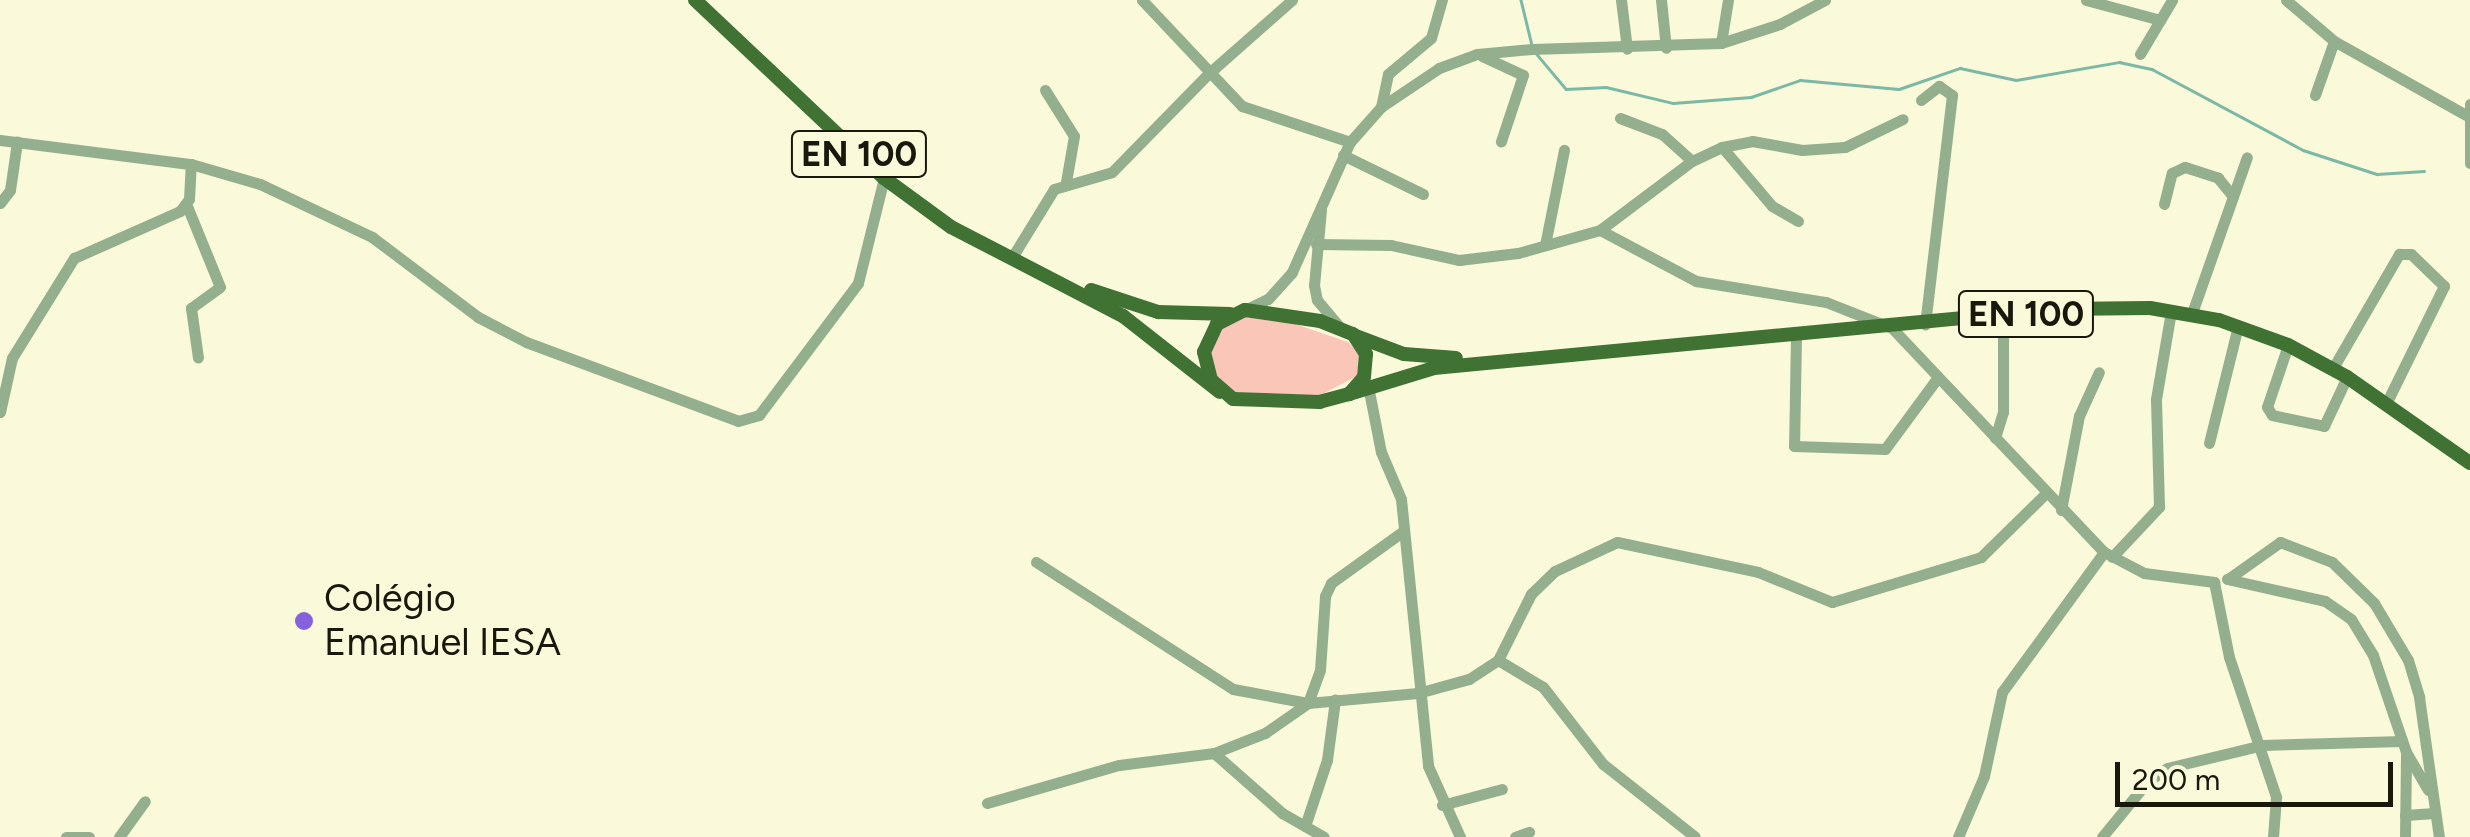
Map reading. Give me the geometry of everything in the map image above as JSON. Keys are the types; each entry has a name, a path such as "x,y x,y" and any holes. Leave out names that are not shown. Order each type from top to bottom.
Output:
{"main road":[{"name":"EN 100","path":"695,0 884,178 951,227 1142,328 1220,392 1270,404 1349,394 1434,368 2087,307 2172,310 2238,326 2288,345 2347,376 2470,462"},
{"name":"EN 100","path":"1047,276 1158,312 1238,312 1348,332 1420,358 1542,358"},
{"path":"1220,392 1204,352 1208,336 1238,312"},
{"path":"1348,332 1367,366 1349,394"}],"street":[{"path":"1142,0 1208,74 1256,114 1350,142"},
{"path":"1011,258 1054,189 1066,182 1112,172 1208,74 1292,0"},
{"path":"1381,108 1382,83 1431,38 1442,0"},
{"path":"1620,0 1626,49"},
{"path":"1660,0 1666,48"},
{"path":"1721,43 1728,0"},
{"path":"1238,312 1268,299 1292,272 1324,191 1350,142 1381,108 1423,77 1476,54 1721,43 1780,24 1825,0"},
{"path":"2086,0 2160,20"},
{"path":"2140,54 2172,0"},
{"path":"2286,0 2334,41 2468,110 2470,164"},
{"path":"2315,94 2334,41"},
{"path":"1476,54 1522,75 1501,141"},
{"path":"1921,100 1939,86 1952,94 1924,324"},
{"path":"1045,90 1074,136 1066,182"},
{"path":"1620,118 1662,134 1692,161"},
{"path":"1316,244 1390,245 1460,260 1545,246 1600,230 1692,161 1722,147 1752,142 1802,150 1845,147 1903,119"},
{"path":"0,140 191,164 260,184 372,237 478,318 526,342 738,421 759,415 858,283 884,178"},
{"path":"0,202 10,190 17,142"},
{"path":"1722,147 1762,196 1798,221"},
{"path":"1545,246 1564,150"},
{"path":"1343,155 1423,194"},
{"path":"2192,313 2230,194 2248,157"},
{"path":"191,164 187,206 220,287 190,308 198,358"},
{"path":"2164,204 2172,173 2185,168 2218,178 2230,194"},
{"path":"1324,191 1316,244 1317,300 1348,332"},
{"path":"0,412 12,358 74,258 187,206"},
{"path":"1600,230 1696,281 1844,306 1892,328 2061,510 2108,554 2144,573 2214,582 2228,579 2280,542 2303,546 2350,577 2408,660 2439,837"},
{"path":"2333,368 2399,254 2411,254 2444,286 2386,404"},
{"path":"1958,837 1984,776 2002,692 2108,554 2159,507 2156,399 2172,310"},
{"path":"1995,438 2003,412 2003,317"},
{"path":"2209,444 2238,326"},
{"path":"1796,335 1794,446 1885,448 1938,377"},
{"path":"2288,345 2267,406 2272,415 2324,426 2347,376"},
{"path":"2061,510 2078,416 2099,372"},
{"path":"1368,386 1380,452 1401,499 1428,766 1460,837"},
{"path":"1036,562 1233,689 1308,703 1418,692 1468,679 1498,660 1530,594 1580,555 1617,542 1758,572 1832,602 1981,557 2045,494"},
{"path":"988,803 1119,765 1214,753 1265,733 1308,703 1332,582 1402,532"},
{"path":"2228,579 2339,607 2373,655 2404,746 2430,794"},
{"path":"2214,582 2229,657 2263,746 2276,797 2274,837"},
{"path":"1498,660 1543,687 1604,764 1695,837"},
{"path":"1305,826 1326,760 1335,700"},
{"path":"2102,837 2156,773 2263,746 2404,746"},
{"path":"2404,746 2405,837"},
{"path":"1214,753 1324,837"},
{"path":"1442,804 1502,788"},
{"path":"119,837 145,801"},
{"path":"2405,815 2434,813"},
{"path":"1515,837 1529,832"},
{"path":"66,837 89,837"}],"shaded area":[{"path":"1245,317 1292,323 1348,342 1359,353 1357,376 1319,396 1234,393 1216,375 1211,350 1223,328"}],"waterway":[{"path":"1521,0 1532,45"},
{"path":"1535,52 1566,89 1606,87 1673,103 1751,97 1800,80 1899,89 1960,68 2016,80 2119,62 2152,69 2303,150 2377,174 2424,171"}],"place":[{"name":"Colégio Emanuel IESA","path":"304,621"}]}
